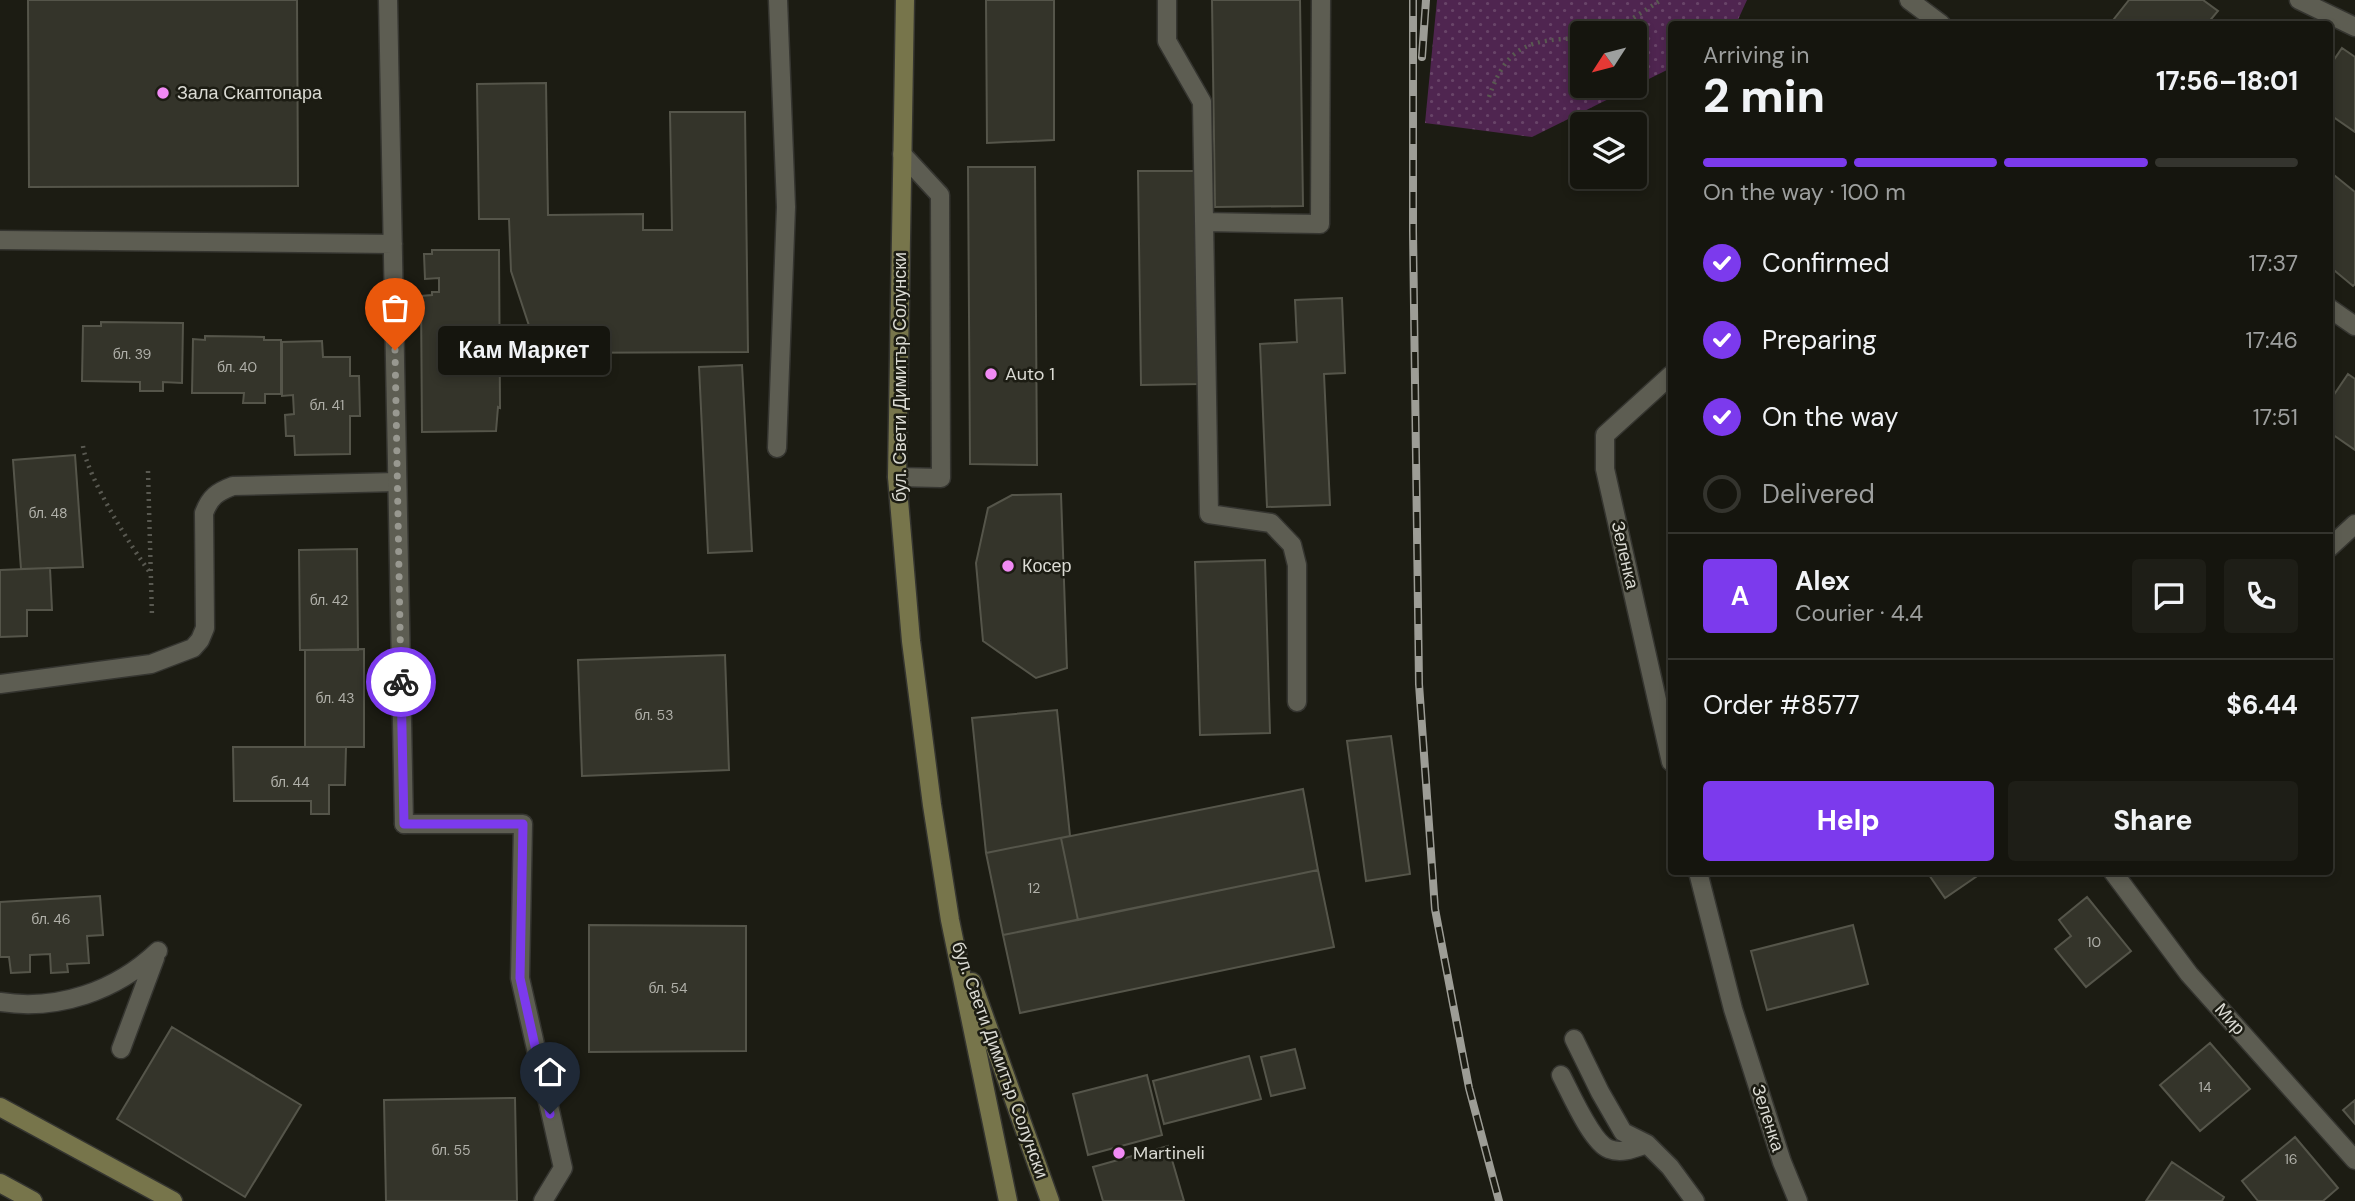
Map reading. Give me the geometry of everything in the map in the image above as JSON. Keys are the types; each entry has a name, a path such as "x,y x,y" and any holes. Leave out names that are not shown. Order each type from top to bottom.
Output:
{"main road":[{"name":"бул. Свети Димитър Солунски","path":"905,0 897,477 911,641 950,920 1008,1201"},
{"name":"бул. Свети Димитър Солунски","path":"950,920 1050,1201"},
{"path":"0,1107 173,1201"},
{"path":"0,1183 33,1201"}],"street":[{"path":"388,0 404,824 523,824 520,978 562,1168 543,1201"},
{"path":"778,0 786,207 778,448"},
{"path":"1167,0 1167,41 1202,102 1209,514 1271,523 1292,545 1297,565 1297,702"},
{"path":"1204,222 1320,224 1321,0"},
{"path":"1909,0 1937,21"},
{"path":"2299,0 2355,27"},
{"path":"897,477 941,478 940,195 902,154"},
{"path":"0,240 393,244"},
{"path":"2333,311 2355,327"},
{"name":"Зеленка","path":"1668,378 1605,435 1605,469 1668,749"},
{"path":"0,684 151,664 193,648 205,628 204,513 209,500 217,492 233,486 397,482"},
{"path":"2333,544 2355,524"},
{"name":"Зеленка","path":"1699,875 1733,1009 1792,1198"},
{"name":"Мир","path":"2115,875 2189,974 2355,1160"},
{"path":"0,1002 47,1003 78,998 104,989 139,970 158,951 121,1049"},
{"path":"1574,1039 1618,1125 1631,1137 1647,1144 1670,1167 1695,1201"},
{"path":"1561,1075 1602,1146 1623,1151 1647,1144"}],"path":[{"path":"1629,21 1661,0"},
{"path":"1489,97 1496,75 1515,52 1550,39 1570,38"},
{"path":"83,446 89,469 151,574"},
{"path":"148,471 152,617"}],"shaded area":[{"path":"1437,0 1747,0 1737,21 1668,21 1668,69 1647,80 1647,21 1570,21 1570,98 1611,98 1582,112 1570,112 1570,118 1532,137 1425,123"}],"building":[{"name":"Зала Скаптопара","path":"28,0 297,0 298,186 29,187"},
{"path":"986,0 1054,0 1054,140 987,143"},
{"path":"1212,0 1300,0 1303,206 1215,207"},
{"path":"2129,0 2203,0 2218,11 2210,21 2112,21"},
{"path":"2342,48 2355,57 2355,132 2333,117 2333,61"},
{"path":"546,83 548,215 643,214 643,230 672,230 670,112 745,112 748,352 538,353 511,271 509,219 479,219 477,84"},
{"path":"968,167 1035,167 1037,465 970,464"},
{"path":"1138,171 1197,171 1200,384 1141,385"},
{"path":"2333,174 2355,192 2353,286 2333,269"},
{"path":"432,250 499,250 500,408 498,407 496,431 422,432 421,296 439,292 439,278 425,279 424,254 432,254"},
{"path":"1342,298 1345,373 1324,374 1330,505 1267,507 1260,344 1297,342 1295,300"},
{"path":"101,322 183,323 182,383 163,382 163,391 140,391 140,382 82,381 83,326 101,326"},
{"path":"205,336 264,337 264,340 281,340 281,394 265,394 265,403 243,403 244,393 192,393 193,339 205,340"},
{"path":"322,341 323,357 350,357 350,376 359,376 360,416 350,416 350,454 295,455 294,436 286,436 285,415 294,414 293,395 282,396 282,342"},
{"path":"742,365 752,551 708,553 699,367"},
{"path":"2348,374 2355,379 2355,450 2333,435 2333,396"},
{"path":"75,455 83,567 21,569 13,460"},
{"path":"1061,494 1067,668 1036,678 983,641 976,563 988,508 1012,495"},
{"path":"357,549 358,650 300,650 299,550"},
{"path":"1265,560 1270,733 1200,735 1195,562"},
{"path":"50,568 52,610 27,610 27,636 0,637 0,570"},
{"path":"364,649 364,747 305,747 305,650"},
{"path":"725,655 729,770 582,776 578,660"},
{"path":"1057,710 1070,836 986,853 972,718"},
{"path":"1391,736 1410,874 1366,881 1347,741"},
{"path":"233,747 346,747 345,785 329,785 329,814 311,814 311,801 234,801"},
{"path":"1303,789 1318,870 1078,920 1061,838"},
{"path":"1061,838 1078,920 1003,935 986,853"},
{"path":"1318,870 1334,947 1020,1013 1003,935"},
{"path":"1929,875 1979,875 1945,898"},
{"path":"100,896 103,935 87,936 89,963 67,964 68,972 51,973 50,954 30,955 30,972 11,973 9,957 0,957 0,902"},
{"path":"2087,897 2131,951 2086,987 2055,949 2071,936 2059,920"},
{"path":"589,925 746,926 746,1051 589,1052"},
{"path":"1853,925 1868,984 1767,1010 1751,951"},
{"path":"172,1027 301,1105 245,1197 117,1119"},
{"path":"2210,1043 2250,1089 2200,1131 2160,1085"},
{"path":"1295,1049 1305,1088 1271,1096 1261,1057"},
{"path":"1249,1056 1261,1099 1164,1124 1153,1081"},
{"path":"1147,1075 1162,1135 1088,1155 1073,1094"},
{"path":"515,1098 517,1201 386,1201 384,1100"},
{"path":"2355,1100 2355,1124 2343,1110"},
{"path":"2295,1137 2338,1188 2323,1201 2258,1201 2242,1181"},
{"path":"1168,1146 1184,1201 1103,1201 1093,1167"},
{"path":"2172,1162 2224,1197 2222,1201 2146,1201"}],"railway":[{"path":"1413,0 1419,684 1435,909 1469,1088 1499,1201"},
{"path":"1422,57 1426,0"}],"way so far":[{"path":"395,350 401,682"}],"place":[{"name":"Зала Скаптопара","path":"163,93"},
{"name":"Кам Маркет","path":"395,350"},
{"name":"Auto 1","path":"991,374"},
{"name":"Косер","path":"1008,566"},
{"name":"Martineli","path":"1119,1153"}],"route":[{"path":"401,682 404,824 523,824 520,978 550,1114"}]}
